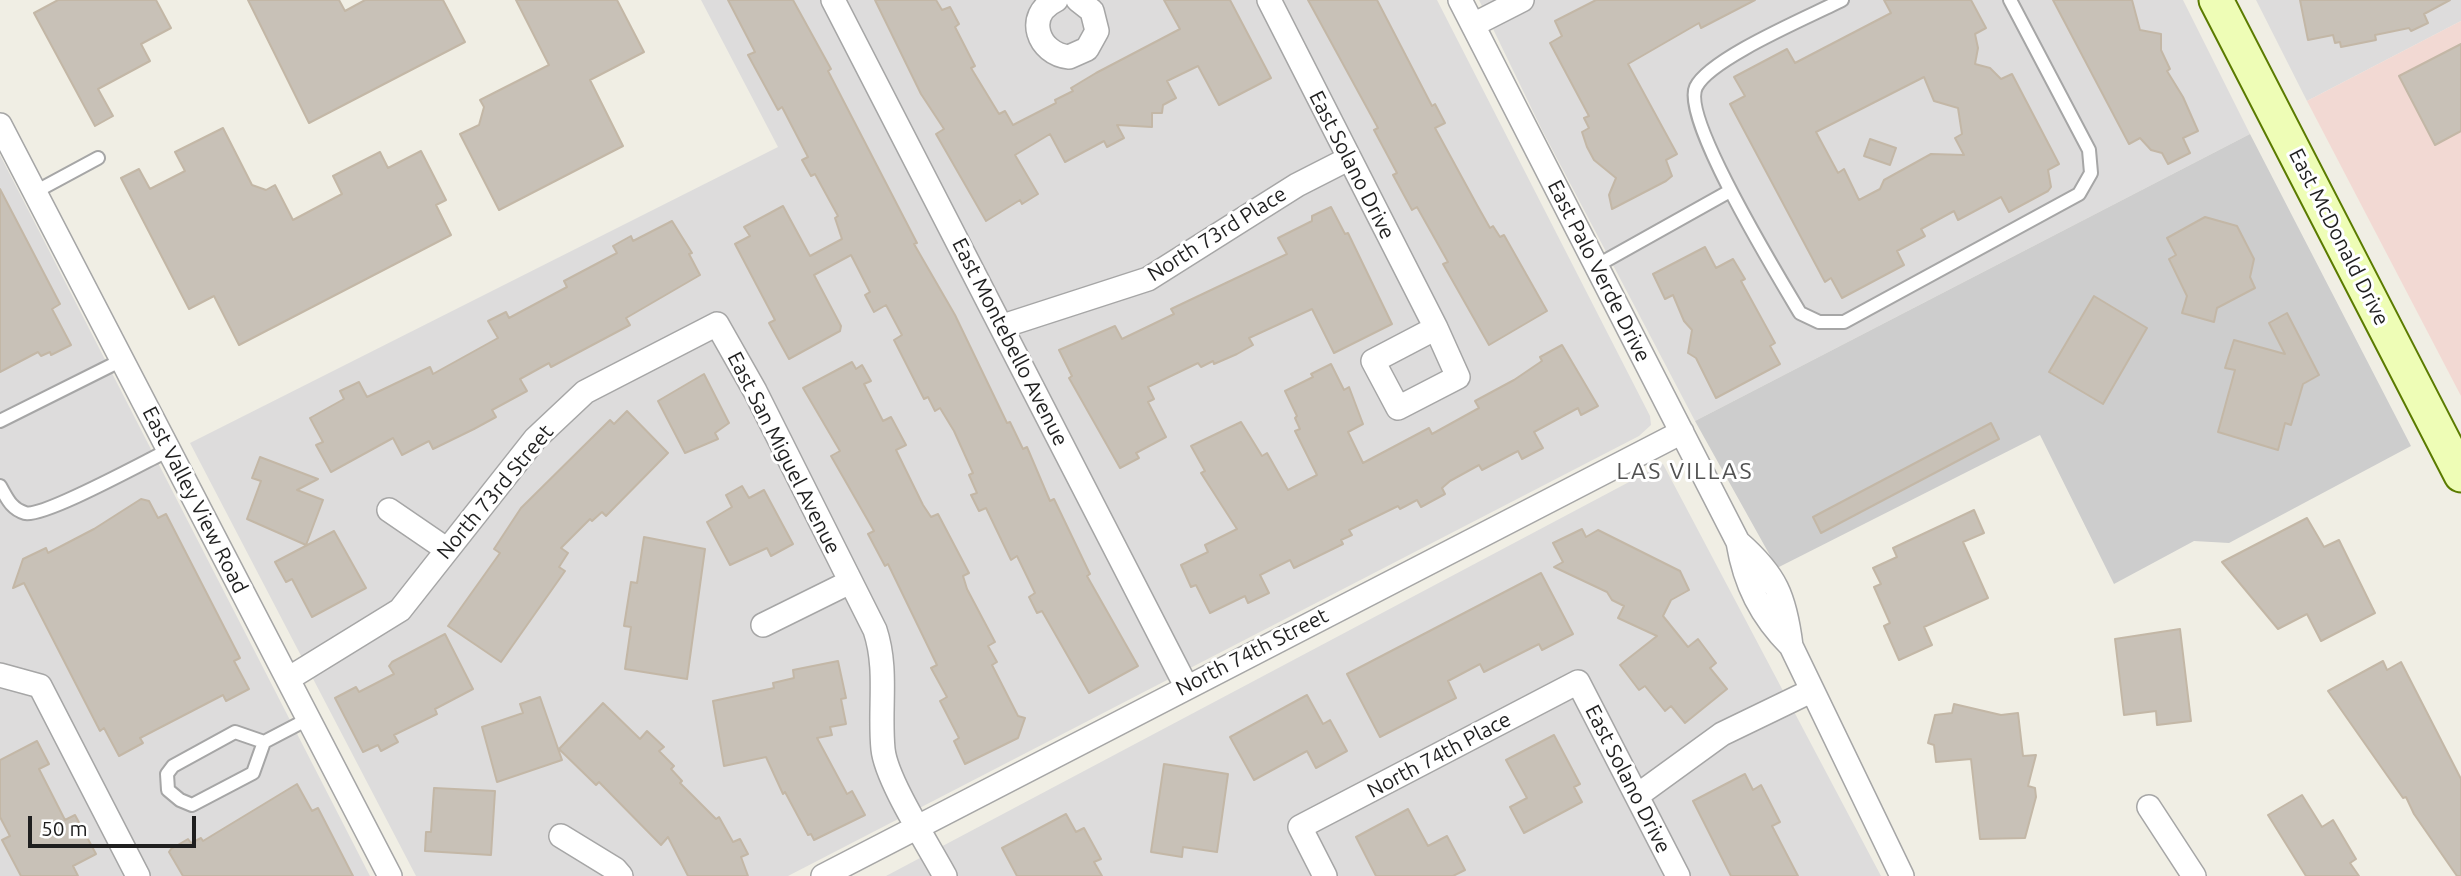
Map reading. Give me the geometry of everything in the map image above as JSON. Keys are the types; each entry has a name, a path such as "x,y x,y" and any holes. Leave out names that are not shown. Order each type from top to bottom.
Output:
{"main road":[{"name":"East McDonald Drive","path":"2216,0 2461,475"}],"street":[{"name":"East Montebello Avenue","path":"833,0 1003,326 1185,686"},
{"path":"1056,0 1043,9 1038,18 1039,36 1049,51 1069,57 1087,49 1097,31 1092,11 1084,1"},
{"name":"East Solano Drive","path":"1269,0 1436,328"},
{"name":"East Palo Verde Drive","path":"1460,0 1738,542 1744,575 1768,623 1791,646 1902,876"},
{"path":"1473,25 1522,0"},
{"name":"East Valley View Road","path":"0,125 390,876"},
{"name":"North 73rd Place","path":"1003,326 1148,279 1297,184 1348,159"},
{"name":"North 73rd Street","path":"288,679 400,610 535,439 585,392 717,324"},
{"name":"East San Miguel Avenue","path":"717,324 755,391 875,630 883,653 883,752 945,876"},
{"name":"North 74th Street","path":"823,876 1185,686 1682,432"},
{"path":"389,510 446,549"},
{"path":"763,625 850,582"},
{"path":"0,675 40,686 138,876"},
{"name":"East Solano Drive","path":"1578,682 1678,876"},
{"name":"North 74th Place","path":"1325,876 1300,827 1578,682"},
{"path":"1638,795 1722,734 1811,691"},
{"path":"2149,807 2194,876"},
{"path":"561,836 615,869 621,876"}],"lane":[{"path":"1842,0 1711,67 1695,88 1696,108 1730,191 1800,313 1819,322 1844,322 2079,194 2091,173 2090,150 2010,0"},
{"path":"35,192 98,158"},
{"path":"1596,266 1730,191"},
{"path":"0,421 122,360"},
{"path":"0,486 11,506 27,514 49,508 169,450"},
{"path":"264,743 235,732 173,765 167,774 168,790 180,800 192,805 253,773 264,743 308,719"}],"shaded area":[{"path":"701,0 1437,0 1650,416 1651,425 1639,436 788,876 416,876 190,443 778,147"},
{"path":"1479,0 2183,0 2250,134 1695,421 1542,130"},
{"path":"2256,0 2461,0 2461,21 2307,101"},
{"path":"2461,21 2461,396 2307,101"},
{"path":"2250,134 2411,446 2229,543 2194,541 2114,584 2040,435 1777,568 1695,421"},
{"path":"0,155 370,876 0,876"},
{"path":"1663,464 1881,876 886,876"}],"building":[{"path":"58,0 156,0 171,28 141,44 150,61 98,89 113,116 95,126 34,13"},
{"path":"248,0 339,0 345,11 365,0 443,0 465,42 309,123"},
{"path":"516,0 617,0 644,52 590,80 623,146 499,210 460,134 479,125 484,107 480,100 549,65"},
{"path":"728,0 793,0 831,69 828,71 917,243 914,244 955,315 1007,423 1010,422 1023,449 1027,447 1050,501 1054,499 1090,574 1087,576 1138,666 1089,693 1042,611 1037,613 1029,597 1035,593 1017,556 1011,560 986,508 979,511 971,495 977,493 969,475 973,473 954,431 940,408 935,411 928,397 924,399 894,340 902,335 886,305 874,312 865,295 870,292 851,255 814,275 841,326 840,331 789,359 769,323 775,320 735,244 750,236 744,227 783,206 810,256 842,239 835,218 838,216 815,174 811,176 802,160 808,157 782,107 778,110 748,55 755,52"},
{"path":"875,0 936,0 942,10 950,7 959,24 955,27 975,66 971,68 999,114 1005,111 1013,125 1056,103 1055,100 1073,91 1071,88 1096,73 1180,29 1164,0 1230,0 1271,78 1219,105 1198,66 1167,81 1176,98 1163,105 1162,113 1152,113 1152,127 1117,125 1124,138 1107,147 1104,141 1065,162 1050,134 1015,155 1038,194 1022,204 1020,200 986,221 936,134 944,129 921,94"},
{"path":"1308,0 1377,0 1432,106 1435,104 1445,123 1435,128 1477,205 1490,228 1493,226 1500,237 1504,235 1547,311 1489,345 1443,264 1448,262 1417,207 1412,210 1393,175 1397,173 1374,130 1378,128"},
{"path":"1596,0 1755,0 1701,28 1699,23 1628,64 1677,154 1666,160 1672,176 1612,209 1609,195 1616,178 1594,160 1587,147 1582,132 1589,128 1584,118 1589,116 1550,43 1562,36 1555,21"},
{"path":"1884,0 1971,0 1986,28 1975,34 1978,48 1975,64 1990,68 2001,79 2012,74 2059,164 2048,170 2051,187 2048,191 2009,212 2001,197 1958,220 1954,211 1921,229 1925,236 1897,251 1904,265 1842,298 1831,278 1825,282 1730,104 1745,96 1734,77 1787,49 1795,63 1891,13","holes":["1924,77 1934,101 1958,108 1962,134 1955,138 1964,155 1931,154 1884,180 1880,189 1859,200 1844,169 1838,173 1816,132"]},
{"path":"2053,0 2132,0 2140,30 2161,34 2161,50 2170,69 2167,71 2183,97 2198,131 2183,138 2190,153 2168,164 2162,153 2151,150 2140,138 2129,144"},
{"path":"2300,0 2450,0 2424,14 2428,23 2411,31 2409,28 2375,35 2376,40 2341,47 2340,42 2335,43 2333,35 2308,40"},
{"path":"2461,44 2461,131 2435,145 2399,76"},
{"path":"223,128 252,185 266,190 275,185 293,220 342,194 333,176 380,152 388,168 421,151 446,200 436,205 451,235 239,345 214,296 189,309 121,178 139,169 150,189 185,171 175,152"},
{"path":"1870,139 1896,148 1890,165 1864,156"},
{"path":"0,189 60,304 52,309 71,345 51,355 50,352 41,356 38,352 0,372"},
{"path":"1331,207 1345,234 1348,233 1392,324 1334,353 1312,309 1249,338 1253,345 1237,354 1201,367 1198,363 1148,387 1154,399 1148,402 1166,437 1136,453 1139,458 1120,468 1069,378 1072,376 1059,350 1115,326 1122,339 1174,314 1171,309 1287,254 1278,238 1312,221 1312,216"},
{"path":"2205,217 2237,226 2254,259 2250,277 2255,288 2217,308 2214,322 2182,313 2187,296 2169,259 2176,255 2167,238"},
{"path":"672,221 692,253 689,254 700,275 626,318 630,325 551,367 549,363 520,379 527,391 492,410 496,417 474,429 433,449 429,441 402,455 393,438 331,472 316,445 323,442 310,418 344,399 340,391 359,382 367,397 430,367 433,374 498,338 488,321 506,312 509,318 567,287 564,281 617,253 613,246 631,236 633,241"},
{"path":"1705,247 1716,268 1733,259 1745,279 1741,281 1775,343 1770,346 1780,364 1716,398 1696,358 1688,353 1692,330 1684,321 1673,295 1665,299 1653,274"},
{"path":"2094,296 2147,328 2103,404 2049,372"},
{"path":"2287,313 2319,375 2303,384 2291,425 2285,423 2278,450 2218,432 2235,370 2225,368 2234,340 2285,354 2269,323"},
{"path":"1562,345 1598,406 1581,415 1578,408 1534,432 1543,448 1522,459 1518,451 1482,470 1479,465 1450,481 1442,488 1445,494 1421,507 1417,500 1400,509 1398,506 1349,530 1352,535 1341,540 1343,544 1294,568 1290,560 1260,575 1269,593 1248,603 1245,596 1210,613 1196,585 1191,587 1181,565 1208,552 1205,545 1237,529 1201,473 1205,471 1191,446 1241,422 1262,456 1267,453 1288,490 1317,475 1295,431 1300,429 1295,418 1297,416 1285,391 1313,377 1311,374 1331,364 1344,390 1349,387 1363,424 1348,432 1363,463 1429,428 1432,434 1479,408 1475,401 1514,380 1542,361 1540,357"},
{"path":"852,362 856,369 862,365 871,381 864,384 883,421 891,417 906,445 896,450 923,505 931,517 938,514 969,573 963,576 967,589 995,642 988,646 997,662 992,665 1018,716 1025,718 1018,738 965,764 954,741 959,738 940,701 947,697 931,668 937,665 888,564 885,566 868,534 874,531 831,456 840,451 803,388"},
{"path":"704,374 729,423 715,433 718,439 685,453 658,401"},
{"path":"627,411 668,453 606,516 602,512 592,521 590,519 561,548 568,553 559,567 565,571 501,662 448,626 500,553 494,549 521,508 610,420 614,424"},
{"path":"1991,423 1999,439 1821,533 1813,517"},
{"path":"260,457 318,479 297,490 323,500 306,545 247,519 261,481 252,478"},
{"path":"742,486 749,498 764,490 793,544 771,556 767,548 730,565 707,522 732,507 726,495"},
{"path":"141,499 149,501 158,518 166,514 240,658 234,661 249,689 226,701 223,695 140,738 143,743 119,756 104,728 100,731 24,583 13,588 23,559 46,548 48,553 94,529"},
{"path":"1974,510 1984,533 1963,542 1988,598 1924,627 1932,645 1899,660 1884,626 1890,623 1874,587 1881,584 1873,568 1897,557 1893,548"},
{"path":"2307,518 2324,547 2339,540 2375,613 2321,641 2307,614 2278,629 2222,562"},
{"path":"1582,529 1586,537 1598,530 1680,571 1689,590 1671,600 1663,616 1688,647 1698,639 1716,663 1710,668 1727,689 1685,723 1671,706 1665,711 1645,686 1639,690 1620,665 1657,636 1618,618 1624,606 1612,600 1607,592 1554,567 1563,562 1553,543"},
{"path":"334,531 366,588 312,617 292,579 286,582 275,562"},
{"path":"644,537 705,549 687,679 625,669 631,627 624,626 631,582 637,583"},
{"path":"1541,573 1573,634 1542,650 1539,644 1484,672 1480,664 1448,681 1456,698 1380,737 1347,674"},
{"path":"2180,629 2191,721 2157,725 2156,711 2124,715 2115,639"},
{"path":"445,634 473,689 435,709 437,714 394,735 398,742 381,751 378,745 363,752 335,698 356,687 359,692 394,674 389,666 392,662"},
{"path":"838,661 846,698 841,699 846,724 830,727 832,735 817,738 847,794 852,791 865,815 814,840 811,834 808,835 785,792 783,794 766,757 724,766 713,701 774,688 773,683 794,678 793,670"},
{"path":"2383,661 2387,670 2401,662 2461,779 2461,876 2457,876 2414,814 2406,797 2403,798 2328,691"},
{"path":"1307,695 1323,724 1330,720 1347,751 1316,768 1307,751 1254,780 1230,737"},
{"path":"540,697 562,760 497,782 482,727 523,713 520,704"},
{"path":"603,703 640,739 647,731 664,747 659,751 674,766 671,769 682,781 680,783 716,819 719,817 733,842 740,839 748,854 741,857 748,876 688,876 668,837 661,845 599,782 596,785 559,749"},
{"path":"1954,704 2001,715 2018,713 2023,756 2036,755 2028,786 2035,788 2036,797 2025,838 1980,839 1971,759 1936,762 1934,745 1928,743 1935,715 1952,713"},
{"path":"1554,735 1580,784 1574,787 1582,802 1524,833 1510,807 1527,798 1506,760"},
{"path":"37,741 49,764 39,769 65,820 75,815 96,854 73,866 78,876 21,876 2,840 10,836 0,817 0,760"},
{"path":"1164,764 1228,774 1217,852 1183,847 1182,857 1151,852"},
{"path":"1745,774 1753,790 1761,785 1780,822 1772,826 1798,876 1731,876 1693,801"},
{"path":"297,784 312,811 318,808 353,876 183,876 169,852 171,849 188,839 191,843 201,838 203,841"},
{"path":"434,788 495,791 491,855 425,851 426,832 431,832"},
{"path":"2302,795 2322,827 2333,820 2356,859 2350,863 2359,876 2306,876 2268,815"},
{"path":"1408,809 1428,846 1447,836 1465,870 1453,876 1376,876 1356,837"},
{"path":"1066,814 1076,832 1084,828 1101,859 1094,862 1102,876 1017,876 1002,848"}],"district":[{"name":"LAS VILLAS","path":"1685,471"}]}
